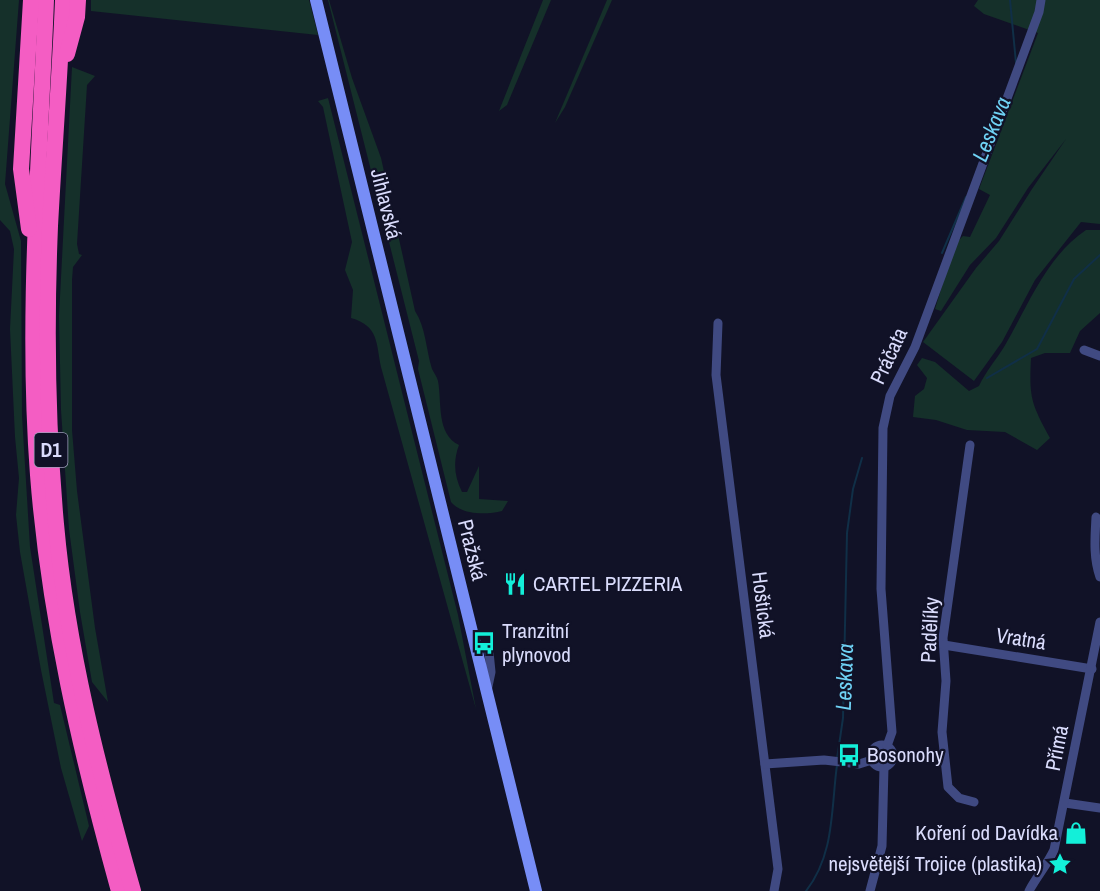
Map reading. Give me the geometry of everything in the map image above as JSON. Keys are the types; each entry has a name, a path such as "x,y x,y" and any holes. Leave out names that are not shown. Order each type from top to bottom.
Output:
{"highway":[{"path":"31,0 21,169 34,308"},
{"name":"D1","path":"46,0 34,308 37,462 51,592 75,721 119,891"},
{"name":"D1","path":"63,0 50,227 48,325 50,425 56,527 74,651 87,719 104,790 133,891"},
{"path":"60,78 74,32 78,0"}],"main road":[{"name":"Jihlavská","path":"316,0 419,417"},
{"name":"Pražská","path":"419,417 536,891"}],"street":[{"name":"Práčata","path":"887,746 892,732 881,589 882,446 885,412 890,396 915,348 1039,12 1041,0"},
{"name":"Hoštická","path":"717,323 716,375 778,868 774,891"},
{"path":"1084,350 1100,356"},
{"name":"Padělíky","path":"970,445 944,645 946,681 942,732 948,787 959,798 974,802"},
{"path":"1096,517 1094,546 1096,566 1100,577"},
{"path":"1096,566 1100,538"},
{"name":"Přímá","path":"1029,891 1037,876 1047,867 1054,850 1100,622"},
{"name":"Vratná","path":"944,645 1092,669"},
{"name":"Pražská","path":"486,693 491,672 489,652"},
{"path":"881,745 887,746 893,757 890,764 884,767 877,766 872,760 872,753 881,745"},
{"path":"765,764 788,761 859,764 872,760"},
{"path":"870,891 882,846 884,767"},
{"path":"1065,803 1100,808"}],"green space":[{"path":"0,0 19,0 5,184 21,241 22,416 30,547 54,703 60,705 89,826 82,841 61,768 41,670 20,552 16,515 19,478 10,329 14,249 10,231 0,220"},
{"path":"91,0 309,0 318,35 91,11"},
{"path":"328,0 352,78 381,158 415,311 424,332 432,369 438,381 443,425 452,440 459,445 455,463 457,480 462,492 467,492 479,466 479,499 508,501 502,511 468,512 451,502 418,369 419,361"},
{"path":"543,0 551,0 507,105 499,111"},
{"path":"607,0 612,0 565,107 555,123"},
{"path":"978,0 1100,0 1100,224 1081,222 1035,280 1002,342 974,381 923,342 976,268 999,241 1066,139 1028,188 996,238 970,265 941,311 935,309 955,244 963,236 970,237 990,195 979,189 1038,33 984,14 974,6"},
{"path":"72,67 95,76 87,85 77,244 79,254 82,255 73,267 72,280 72,430 77,491 95,628 108,702 92,682 80,612 69,529 61,410 59,316"},
{"path":"328,98 458,615 476,709 381,367 375,336 367,326 351,318 353,290 345,270 352,242 323,107 318,101"},
{"path":"1086,230 1100,230 1100,313 1080,331 1070,353 1045,353 1031,358 1031,392 1050,438 1037,450 1005,432 967,430 936,420 913,417 915,396 924,389 927,378 917,365 922,358 935,362 969,391 979,386 1049,268 1072,241"}],"waterway":[{"name":"Leskava","path":"1010,0 1016,63"},
{"name":"Leskava","path":"996,116 1000,104"},
{"name":"Leskava","path":"942,253 966,197"},
{"path":"987,378 1037,349 1074,279 1100,255"},
{"name":"Leskava","path":"837,759 843,718 847,533 853,489 862,458"},
{"name":"Leskava","path":"806,891 815,877 827,846 837,765"}],"place":[{"name":"CARTEL PIZZERIA","path":"515,584"},
{"name":"Tranzitní plynovod","path":"484,643"},
{"name":"Bosonohy","path":"849,755"},
{"name":"Koření od Davídka","path":"1076,833"},
{"name":"nejsvětější Trojice (plastika)","path":"1060,864"}]}
